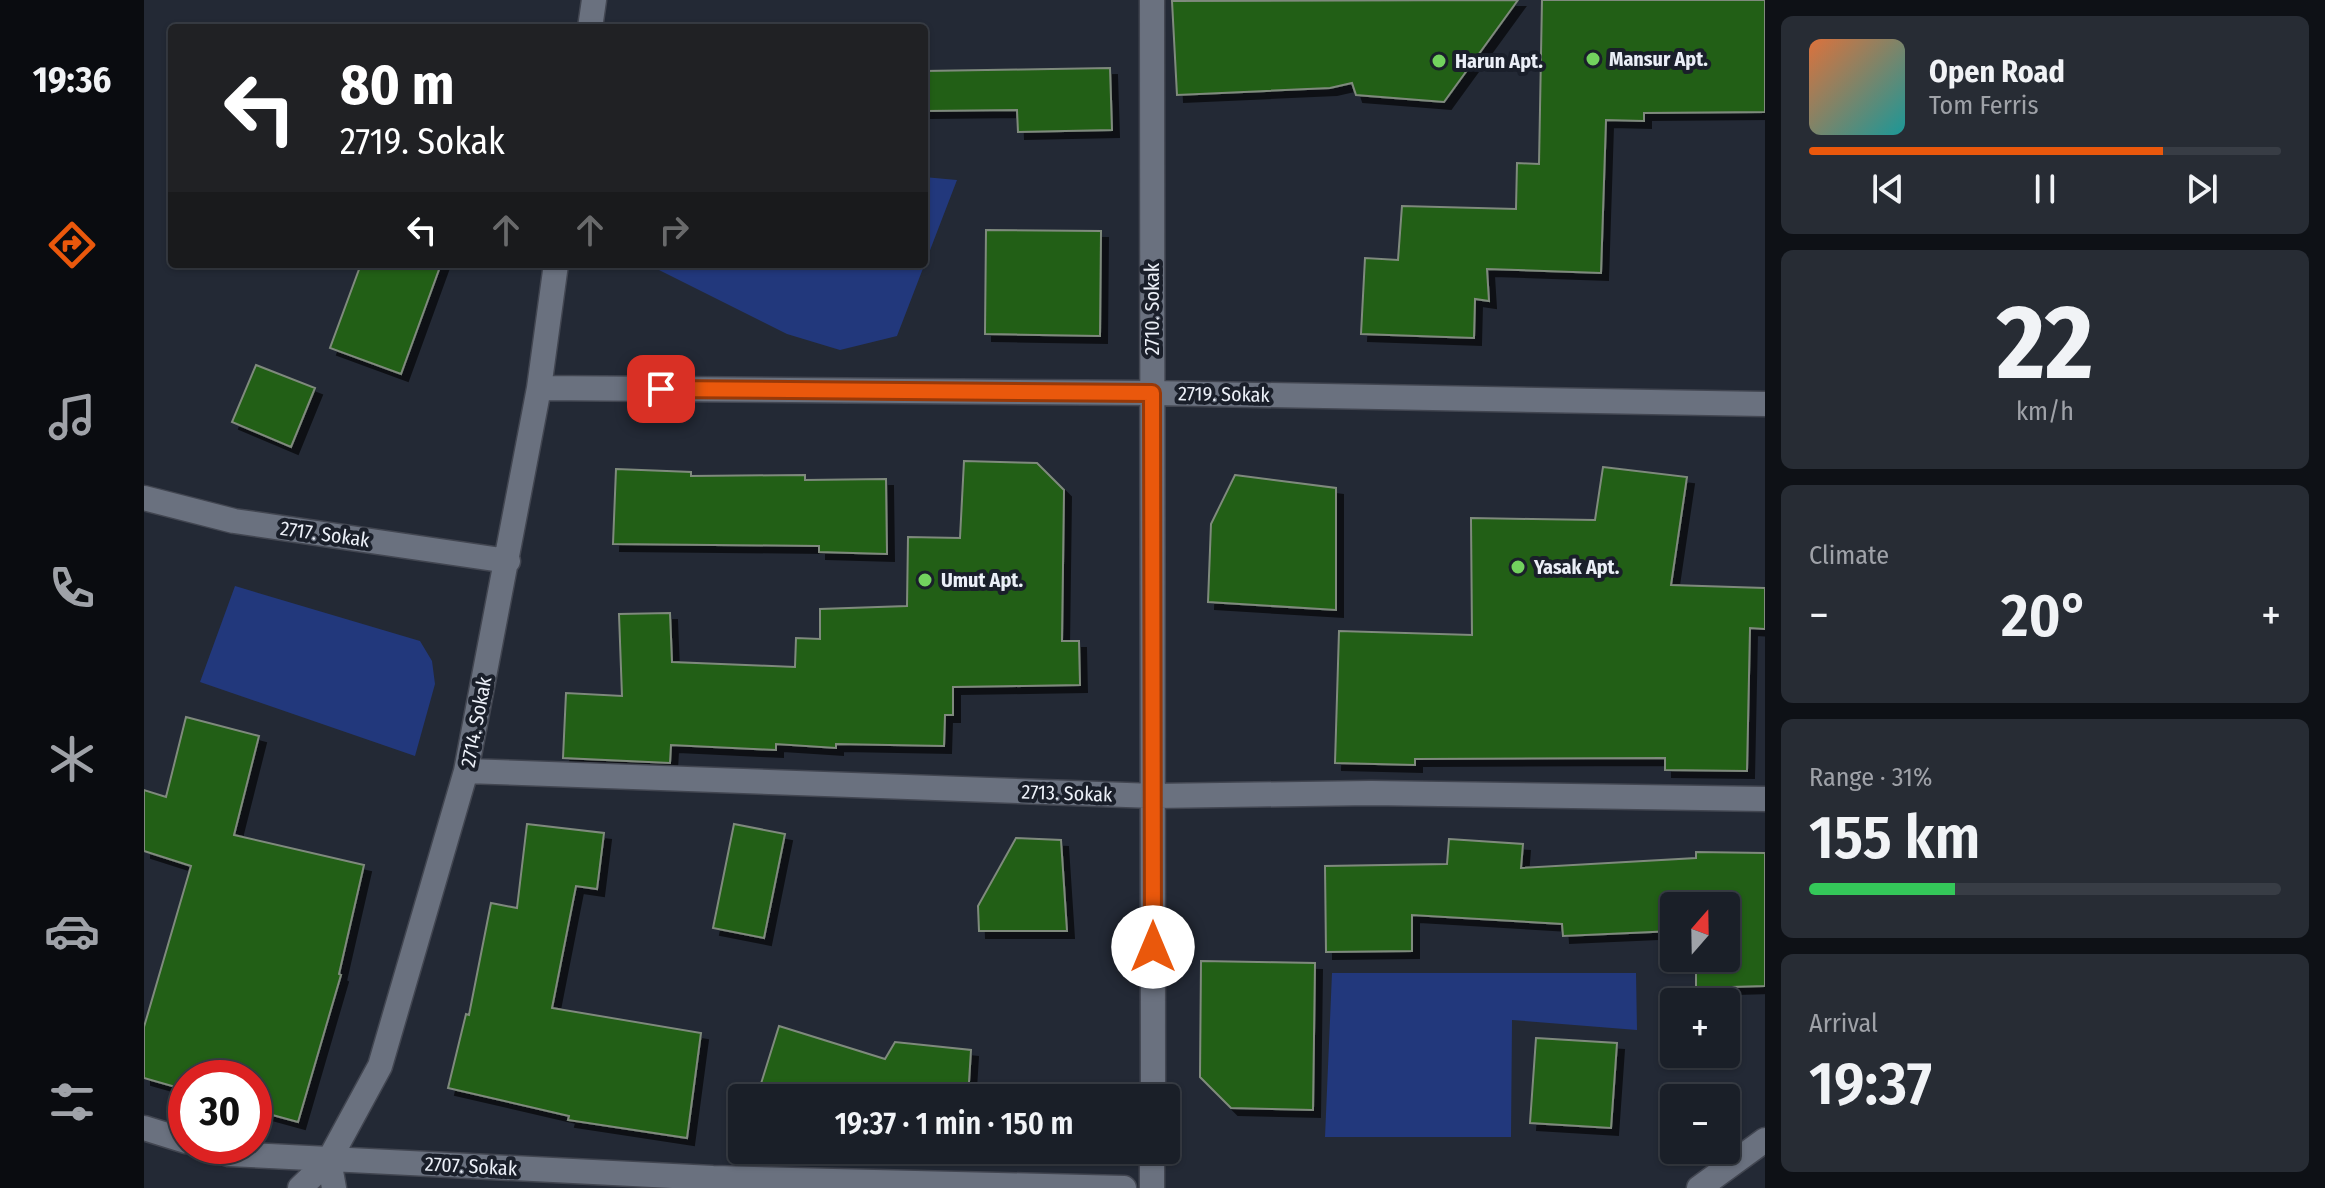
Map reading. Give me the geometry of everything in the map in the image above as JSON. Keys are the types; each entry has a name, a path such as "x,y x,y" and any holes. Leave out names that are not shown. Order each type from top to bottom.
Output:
{"street":[{"path":"591,24 594,0"},
{"name":"2710. Sokak","path":"1152,0 1153,1084"},
{"name":"2714. Sokak","path":"300,1188 329,1160 380,1066 466,771 539,388 555,268"},
{"name":"2719. Sokak","path":"539,388 1152,393 1765,404"},
{"name":"2717. Sokak","path":"144,498 234,521 508,561"},
{"name":"2713. Sokak","path":"466,771 1154,796 1371,793 1765,799"},
{"path":"144,1128 168,1135"},
{"path":"1699,1188 1765,1140"},
{"name":"2707. Sokak","path":"272,1157 713,1183 1124,1188"},
{"path":"329,1160 334,1188"},
{"path":"1152,1164 1152,1188"}],"shaded area":[{"path":"928,177 957,180 928,255"},
{"path":"655,268 923,268 897,336 840,350 787,334"},
{"path":"235,586 420,641 432,661 435,684 415,756 200,682"},
{"path":"1332,973 1636,973 1637,1030 1512,1020 1511,1137 1325,1137"}],"building":[{"path":"1518,0 1444,102 1356,95 1352,83 1330,88 1177,95 1172,1"},
{"path":"1542,0 1765,0 1765,112 1644,113 1644,121 1606,120 1601,273 1487,269 1489,301 1475,299 1474,338 1361,334 1365,258 1398,260 1402,206 1516,209 1517,163 1539,164"},
{"path":"1110,68 1112,130 1018,132 1017,110 928,111 928,71"},
{"path":"986,230 1101,231 1100,336 985,334"},
{"path":"360,268 440,268 401,374 330,348"},
{"path":"256,365 315,388 291,447 232,422"},
{"path":"964,461 1037,463 1064,490 1062,641 1079,641 1080,685 953,687 953,715 945,715 944,746 836,744 836,748 776,744 776,750 671,745 670,763 563,758 566,693 622,696 619,614 670,613 672,662 795,667 796,638 820,639 820,609 907,606 908,537 960,538"},
{"path":"1603,467 1687,477 1671,585 1765,588 1765,629 1750,628 1747,771 1665,770 1665,758 1415,759 1415,765 1335,763 1339,631 1472,635 1471,518 1595,520"},
{"path":"616,469 691,472 691,476 805,475 805,480 886,479 887,554 819,552 819,546 613,544"},
{"path":"1235,475 1336,488 1336,610 1208,602 1211,524"},
{"path":"186,717 259,736 234,835 364,865 341,975 298,1122 272,1115 272,1060 168,1060 168,1085 144,1078 144,1027 191,866 144,851 144,790 166,797"},
{"path":"527,824 604,833 597,889 576,886 552,1008 701,1033 687,1138 568,1120 569,1116 448,1088 466,1014 469,1015 491,903 517,908"},
{"path":"734,824 785,834 764,938 713,928"},
{"path":"1016,838 1061,840 1067,931 979,931 978,906"},
{"path":"1449,839 1523,844 1521,868 1696,858 1696,852 1765,853 1765,986 1696,988 1696,972 1740,972 1740,892 1660,892 1660,932 1563,936 1562,924 1412,915 1412,951 1326,952 1325,866 1447,864"},
{"path":"1201,961 1315,963 1313,1110 1231,1108 1200,1077"},
{"path":"779,1026 885,1059 895,1042 971,1050 969,1084 761,1084"},
{"path":"1536,1038 1617,1043 1611,1128 1530,1123"}],"place":[{"name":"Mansur Apt.","path":"1593,59"},
{"name":"Harun Apt.","path":"1439,61"},
{"name":"Yasak Apt.","path":"1518,567"},
{"name":"Umut Apt.","path":"925,580"}],"route":[{"path":"661,389 1152,393 1153,947"}]}
